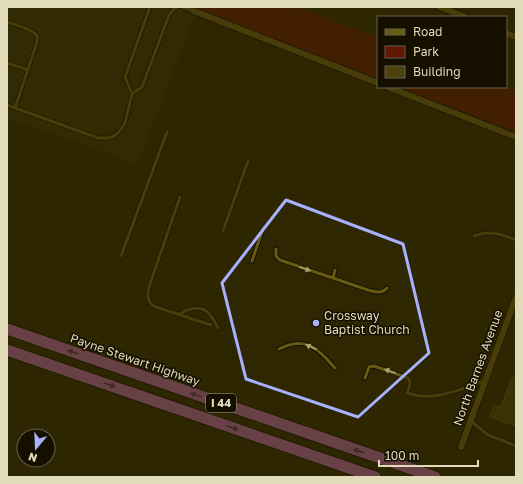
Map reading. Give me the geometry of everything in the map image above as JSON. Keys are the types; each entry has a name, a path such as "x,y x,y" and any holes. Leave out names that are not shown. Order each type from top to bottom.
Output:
{"highway":[{"name":"Payne Stewart Highway","path":"7,329 435,477"},
{"name":"I 44","path":"7,350 376,477"}],"street":[{"path":"440,7 462,16"},
{"path":"194,11 377,83"},
{"path":"391,88 516,137"},
{"name":"North Barnes Avenue","path":"462,447 514,310 516,297"}],"lane":[{"path":"7,104 98,138 108,138 114,136 119,132 125,123 132,94 125,77 150,7"},
{"path":"132,94 142,87 169,16 177,7"},
{"path":"182,7 194,11"},
{"path":"7,22 32,31 36,33 37,36 37,42 15,108"},
{"path":"7,63 28,70"},
{"path":"122,256 167,132"},
{"path":"223,231 248,161"},
{"path":"180,197 149,287 148,299 151,304 156,307 211,326"},
{"path":"252,261 264,226"},
{"path":"474,236 482,233 495,233 516,240"},
{"path":"276,249 276,256 280,260 375,292 384,291 387,288"},
{"path":"332,278 335,270"},
{"path":"179,314 192,308 203,309 212,316 218,328"},
{"path":"279,349 292,344 303,344 309,346 320,352 335,368"},
{"path":"365,378 368,368 370,366 374,366 406,377 410,384 407,393 419,396 444,394 486,381"},
{"path":"471,421 488,435 516,446"}],"highlighted area":[{"path":"286,200 403,244 429,353 358,417 246,379 222,283"}],"shaded area":[{"path":"7,7 198,7 138,164 7,118"}],"green space":[{"path":"198,7 296,7 377,38 377,79 197,9"},
{"path":"402,88 507,88 516,91 516,132"}],"building":[{"path":"512,377 516,379 516,426 490,417 494,405 501,407"}],"place":[{"name":"Crossway Baptist Church","path":"316,323"}]}
